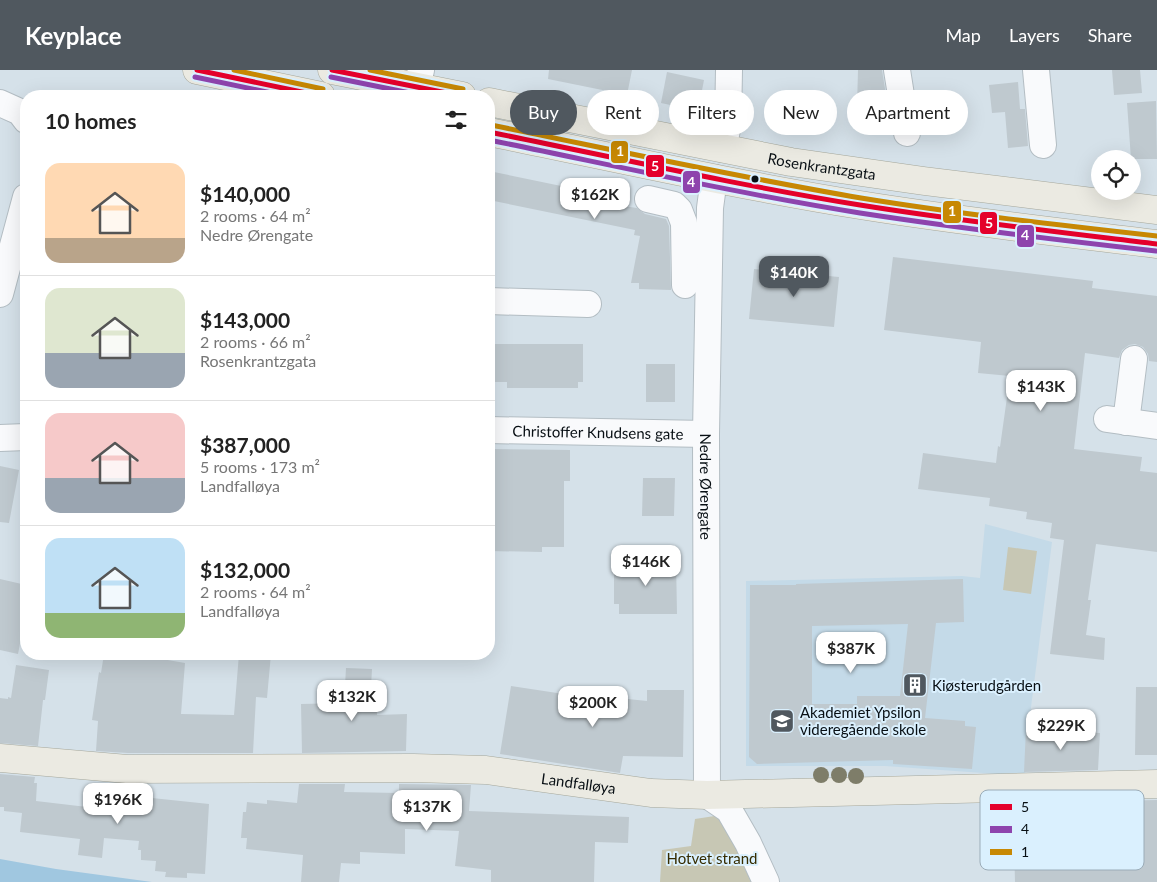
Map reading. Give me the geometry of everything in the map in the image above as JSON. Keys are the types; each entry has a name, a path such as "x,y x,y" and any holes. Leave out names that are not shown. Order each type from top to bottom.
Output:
{"main road":[{"path":"197,70 292,90"},
{"path":"332,70 419,79 447,90"},
{"name":"Rosenkrantzgata","path":"495,103 791,162 924,181 1157,210"},
{"name":"Rosenkrantzgata","path":"495,133 714,178 888,209 1157,244"},
{"name":"Landfalløya","path":"0,758 127,769 413,768 486,770 651,793 707,795 1157,784"}],"street":[{"path":"723,149 728,124 729,70"},
{"path":"897,70 900,90"},
{"path":"1036,70 1044,145"},
{"path":"0,103 20,112"},
{"name":"Nedre Ørengate","path":"707,795 706,434 697,244 710,208 714,178"},
{"path":"648,198 674,205 679,210 684,224 697,244 685,286"},
{"path":"0,294 20,219"},
{"path":"495,301 588,304"},
{"path":"1134,360 1116,421 1157,426"},
{"name":"Christoffer Knudsens gate","path":"495,430 706,434"},
{"path":"0,438 20,437"},
{"path":"707,795 729,810 748,843 766,882"}],"shaded area":[{"path":"985,524 1052,542 1028,731 1025,776 885,766 746,766 746,581 962,576 980,578"}],"green space":[{"path":"1008,547 1037,551 1031,594 1003,590"},
{"name":"Hotvet strand","path":"721,815 751,882 660,882 662,850 691,846 695,819"}],"water":[{"path":"0,859 56,869 152,882 0,882"}],"building":[{"path":"549,70 632,70 628,90 602,90 548,79"},
{"path":"858,70 882,70 885,90 857,90"},
{"path":"1112,70 1140,70 1142,93 1114,95"},
{"path":"667,72 704,80 702,90 669,90 669,105 661,103"},
{"path":"1018,82 1020,109 1025,109 1028,146 1008,148 1005,112 992,113 989,85"},
{"path":"1156,101 1157,159 1141,159 1141,150 1130,150 1127,103"},
{"path":"495,172 624,199 623,206 637,208 645,214 666,219 669,226 671,290 639,289 639,283 631,283 640,236 634,235 635,230 495,201"},
{"path":"893,257 1093,281 1092,288 1157,296 1157,362 1149,361 1148,354 1143,347 1135,344 1129,345 1122,350 1119,358 1085,353 1074,449 1142,457 1140,471 1157,473 1157,552 1096,544 1088,600 1091,600 1086,635 1105,638 1104,660 1050,654 1064,540 1050,538 1052,523 1026,519 1027,512 989,506 990,498 918,489 923,453 996,463 1010,376 978,373 981,342 884,330"},
{"path":"754,269 839,277 834,327 749,319"},
{"path":"495,344 583,344 583,382 578,382 578,388 507,388 507,382 495,382"},
{"path":"646,364 675,364 675,402 646,402"},
{"path":"495,449 570,450 570,481 564,481 564,547 542,547 542,552 495,551"},
{"path":"0,466 19,470 9,523 0,522"},
{"path":"643,478 675,478 674,516 642,516"},
{"path":"676,560 677,614 619,614 619,604 614,604 614,561"},
{"path":"0,579 20,584 20,644 18,654 0,650"},
{"path":"963,579 964,622 936,623 925,718 965,721 965,726 976,727 972,769 893,764 893,760 757,764 749,757 750,585","holes":["908,624 900,696 857,696 857,704 812,704 812,626"]},
{"path":"103,660 168,660 185,663 181,714 234,715 239,660 270,660 267,698 256,697 253,753 128,753 96,751 98,721 92,720 99,672 101,673"},
{"path":"16,665 49,670 45,700 43,700 38,746 0,743 0,698 11,698"},
{"path":"346,668 372,669 370,706 377,706 377,715 407,714 406,751 302,753 301,704 344,703"},
{"path":"511,686 590,698 590,695 647,701 647,690 684,690 683,757 623,756 620,773 500,754"},
{"path":"1136,687 1157,687 1157,755 1135,755"},
{"path":"1026,729 1100,733 1098,770 1024,772"},
{"path":"0,774 35,777 34,783 37,783 36,801 104,809 105,805 112,806 114,794 209,804 205,874 187,873 187,878 165,877 166,872 155,871 156,861 141,860 141,850 138,850 139,841 104,838 102,858 78,855 80,839 20,832 22,813 4,811 4,807 0,807"},
{"path":"299,784 345,784 344,792 399,793 399,784 471,785 469,811 629,817 628,843 595,842 594,882 491,882 491,870 455,866 459,831 405,829 405,854 360,852 360,864 341,863 339,882 301,882 303,855 246,849 247,838 241,838 243,812 246,812 247,802 267,804 267,800 297,803"},
{"path":"1144,800 1157,800 1157,882 1015,882 1015,870 1144,870"}],"transit line":[{"name":"5","path":"197,70 292,90"},
{"name":"1","path":"234,70 323,89"},
{"name":"5","path":"332,70 432,90"},
{"name":"1","path":"370,70 463,89"},
{"name":"4","path":"195,77 257,90"},
{"name":"4","path":"331,77 395,90"},
{"name":"1","path":"495,126 861,198 972,214 1157,236"},
{"name":"5","path":"495,133 721,180 860,205 1157,244"},
{"name":"4","path":"495,141 720,188 860,213 1008,234 1156,251"}],"place":[{"name":"Kiøsterudgården","path":"915,685"},
{"name":"Akademiet Ypsilon videregående skole","path":"782,721"}]}
